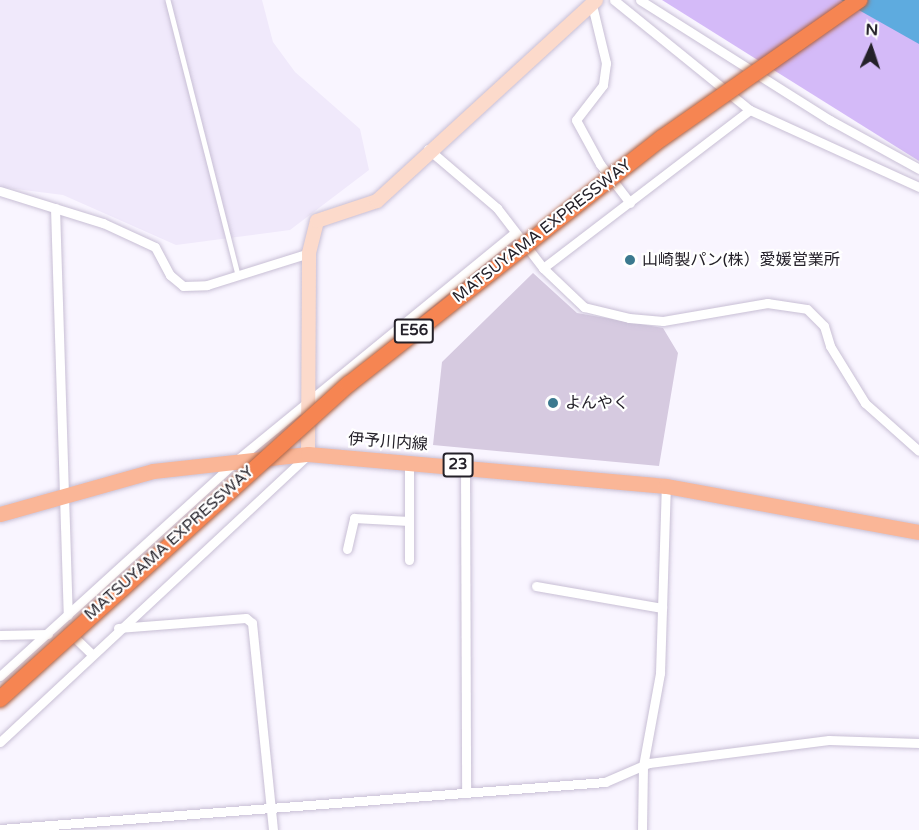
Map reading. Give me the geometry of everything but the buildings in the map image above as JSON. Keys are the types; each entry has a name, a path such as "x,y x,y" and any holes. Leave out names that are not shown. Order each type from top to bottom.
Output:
{"highway":[{"name":"MATSUYAMA EXPRESSWAY","path":"0,699 349,384 662,138 859,0"}],"main road":[{"name":"伊予川内線","path":"0,514 65,492 153,471 308,454 465,465 666,486 919,532"}],"street":[{"path":"614,0 750,110 919,188"},
{"path":"640,0 830,120 919,169"},
{"path":"594,3 606,63 603,85 576,120 600,164 630,203"},
{"path":"0,742 117,628 308,454 309,253 317,221 377,201 428,149 594,3"},
{"path":"543,268 750,110"},
{"path":"428,149 497,208 513,234 543,268 584,307 629,318 663,321 766,303 807,309 824,326 830,346 865,403 919,451"},
{"path":"0,191 55,208 155,247 170,275 183,286 238,275 309,253"},
{"path":"55,208 68,615"},
{"path":"0,676 237,460 513,234"},
{"path":"409,461 409,560"},
{"path":"465,465 466,793"},
{"path":"642,830 643,766 658,695 666,486"},
{"path":"348,549 354,518 409,521"},
{"path":"536,585 662,608"},
{"path":"117,628 246,618 252,623 273,830"},
{"path":"59,623 91,653"},
{"path":"0,635 48,634"},
{"path":"0,829 605,782 643,766 829,740 919,743"},
{"path":"113,830 119,820"}],"lane":[{"path":"168,0 238,275"}],"shaded area":[{"path":"0,0 262,0 273,42 295,72 360,129 369,170 290,230 176,245 63,195 0,187"},
{"path":"662,0 843,0 919,43 919,161"}],"water":[{"path":"841,0 919,0 919,44"}],"place":[{"name":"山崎製パン(株）愛媛営業所","path":"630,260"},
{"name":"よんやく","path":"553,403"}]}
